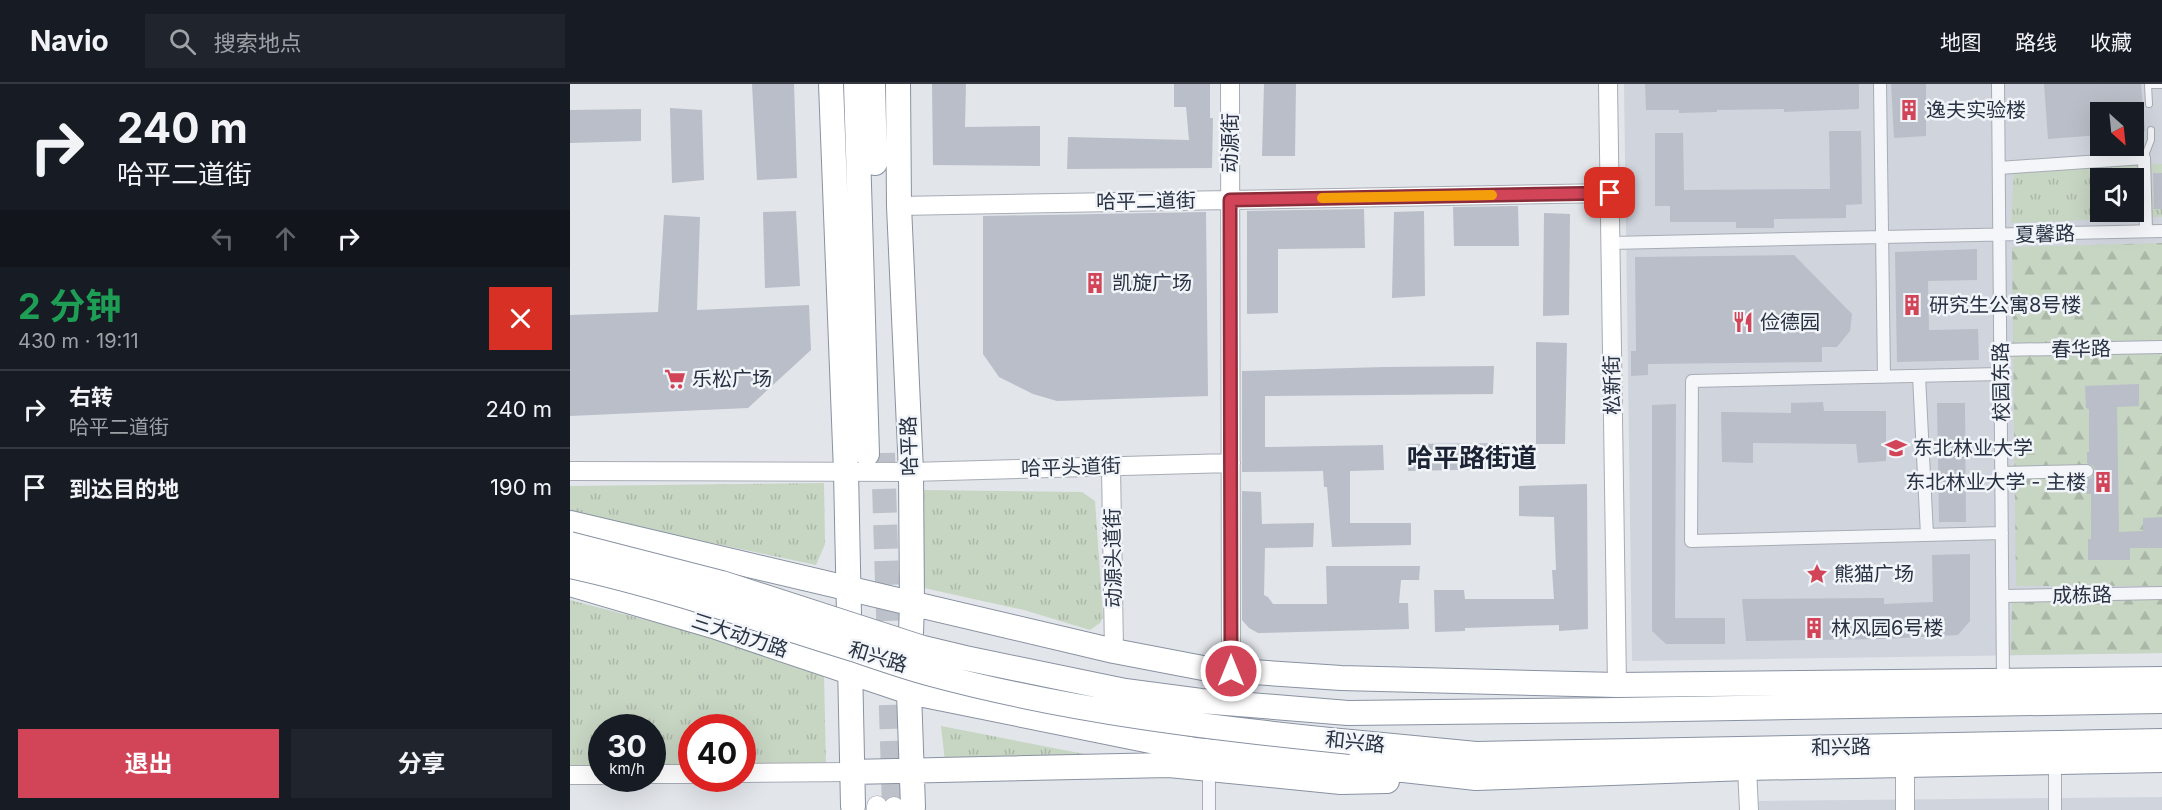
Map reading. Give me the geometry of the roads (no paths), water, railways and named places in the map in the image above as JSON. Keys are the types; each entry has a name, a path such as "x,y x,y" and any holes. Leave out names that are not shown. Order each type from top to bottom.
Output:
{"highway":[{"path":"831,84 846,472 853,808"},
{"path":"833,160 843,84"},
{"name":"哈平路","path":"856,84 875,454 873,84"},
{"name":"哈平路","path":"895,808 913,771 909,692 912,604 911,472 899,206 898,84"},
{"path":"570,523 1114,651 1208,669 1341,678 1627,685 2162,679"},
{"path":"570,544 722,583 923,648 1125,691 1201,701 1348,713 2162,701"},
{"name":"和兴路","path":"570,566 622,579 931,674 1073,706 1207,727 1476,754 2162,741"},
{"name":"三大动力路","path":"570,584 713,626 909,692"},
{"path":"1408,713 1627,685"},
{"name":"和兴路","path":"909,692 1195,750 1476,778"},
{"path":"1476,754 1616,772"},
{"name":"和兴路","path":"851,772 1169,765 1341,782 1747,768 2162,760"}],"street":[{"name":"动源街","path":"1230,84 1231,671"},
{"name":"松新街","path":"1608,84 1610,243 1627,685"},
{"path":"1880,84 1884,377"},
{"name":"校园东路","path":"1998,84 2003,681"},
{"path":"1999,168 2144,158 2146,231"},
{"name":"哈平二道街","path":"899,206 1610,193"},
{"name":"夏馨路","path":"1610,243 2162,231"},
{"name":"春华路","path":"2000,351 2162,347"},
{"path":"2001,374 1692,381 1691,540 2002,533"},
{"path":"1919,376 1926,534"},
{"name":"哈平头道街","path":"570,471 911,472 1231,463"},
{"name":"动源头道街","path":"1111,466 1114,651"},
{"path":"2001,474 2087,471"},
{"name":"成栋路","path":"2002,596 2162,593"},
{"path":"2055,762 2055,810"},
{"path":"1905,766 1905,810"},
{"path":"1747,768 1749,810"},
{"path":"1209,769 1209,810"},
{"path":"756,773 851,772"},
{"path":"570,775 588,775"}],"lane":[{"path":"2149,104 2148,85 2162,85"},
{"path":"2144,158 2151,140 2151,130"}],"tunnel":[{"path":"883,453 894,807"}],"place":[{"name":"逸夫实验楼","path":"1909,110"},
{"name":"凯旋广场","path":"1095,283"},
{"name":"研究生公寓8号楼","path":"1912,305"},
{"name":"俭德园","path":"1743,322"},
{"name":"乐松广场","path":"675,379"},
{"name":"东北林业大学","path":"1896,448"},
{"name":"东北林业大学 - 主楼","path":"2103,482"},
{"name":"熊猫广场","path":"1817,574"},
{"name":"林风园6号楼","path":"1814,628"}],"district":[{"name":"哈平路街道","path":"1472,457"}]}
